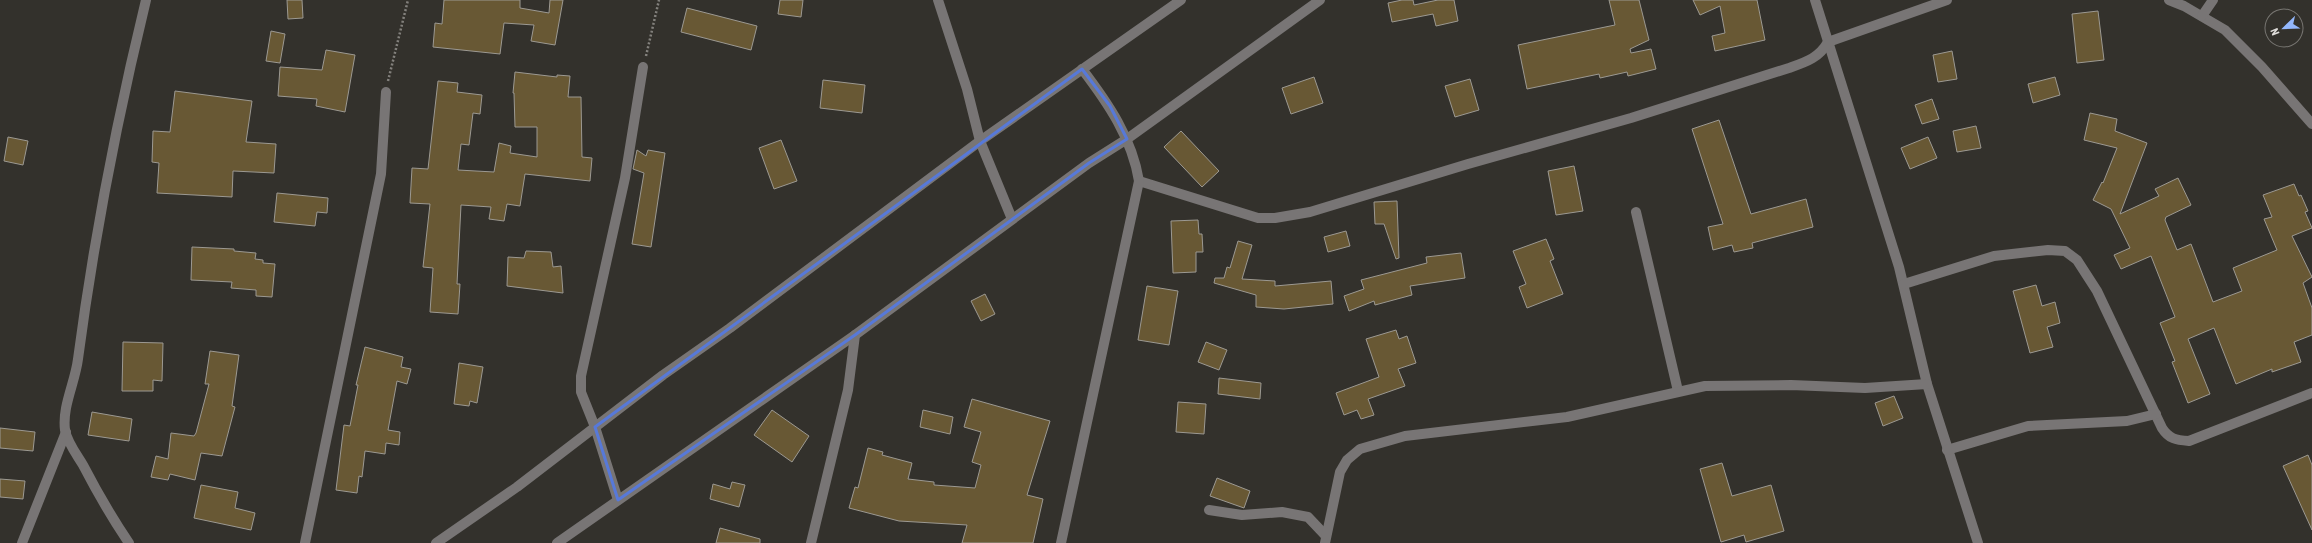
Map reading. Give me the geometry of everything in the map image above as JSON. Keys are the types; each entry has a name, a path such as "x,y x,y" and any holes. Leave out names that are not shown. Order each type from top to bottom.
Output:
{"street":[{"path":"129,543 115,523 66,432 65,415 77,369 90,269 130,68 146,0"},
{"path":"938,0 967,90 980,141 1012,219"},
{"path":"436,543 517,487 595,427 980,141 1181,0"},
{"path":"557,543 854,335 1089,163 1127,139 1320,0"},
{"path":"1815,0 1904,284 1927,384 1978,543"},
{"path":"1139,181 1258,218 1275,218 1310,212 1461,166 1631,118 1789,68 1812,59 1822,52 1828,42 1906,13 1947,0"},
{"path":"2169,0 2202,16 2225,30 2262,67 2312,124"},
{"path":"2202,16 2213,0"},
{"path":"618,500 595,427 580,392 581,376 625,178 643,68"},
{"path":"1062,543 1139,181 1136,165 1127,139 1110,106 1082,68"},
{"path":"305,543 381,174 386,92"},
{"path":"1636,212 1678,391"},
{"path":"1904,284 1994,256 2048,250 2065,251 2077,260 2097,291 2156,414 2167,435 2174,439 2189,441 2312,393"},
{"path":"812,543 848,390 854,335"},
{"path":"1325,539 1340,472 1347,460 1360,449 1405,436 1567,417 1705,386 1791,385 1865,388 1927,384"},
{"path":"1947,450 2028,426 2127,421 2156,414"},
{"path":"22,543 66,432"},
{"path":"1209,510 1242,515 1282,512 1308,517 1325,539"}],"path":[{"path":"386,92 408,0"},
{"path":"643,68 659,0"}],"highlighted area":[{"path":"1082,69 1110,106 1127,139 1089,163 855,335 618,500 595,427"}],"building":[{"path":"287,0 302,0 303,18 288,19"},
{"path":"444,0 520,0 520,8 549,13 550,0 563,0 555,45 531,41 534,25 504,23 500,54 433,47 435,23 442,24"},
{"path":"780,0 803,0 801,17 778,14"},
{"path":"1402,0 1413,0 1414,5 1438,0 1454,0 1458,21 1436,26 1433,14 1392,22 1388,3"},
{"path":"1609,0 1639,0 1649,40 1630,49 1631,53 1651,49 1656,69 1628,76 1627,72 1600,78 1599,74 1527,89 1518,45 1615,25"},
{"path":"1693,0 1757,0 1765,40 1715,51 1712,36 1725,33 1720,6 1700,15"},
{"path":"687,8 757,26 751,50 681,32"},
{"path":"2098,11 2104,60 2077,63 2072,14"},
{"path":"271,31 285,34 280,63 266,61"},
{"path":"326,50 355,55 345,112 316,106 317,99 278,96 280,67 322,70"},
{"path":"1952,51 1957,79 1938,82 1933,55"},
{"path":"515,72 557,77 557,75 570,76 568,97 581,97 582,157 592,158 590,181 525,174 520,206 507,204 504,221 489,219 491,207 461,205 457,284 460,284 458,314 430,312 433,268 423,267 430,204 410,203 412,168 428,169 438,81 458,83 457,92 482,95 480,114 473,113 469,145 461,144 458,170 494,172 499,143 511,146 510,153 537,157 537,127 515,127 513,93"},
{"path":"1314,77 1323,103 1291,114 1282,88"},
{"path":"2055,77 2060,95 2033,103 2028,84"},
{"path":"1470,79 1479,110 1455,117 1445,86"},
{"path":"823,80 865,85 862,113 820,108"},
{"path":"175,91 252,101 246,142 276,144 274,173 233,171 232,197 157,193 159,163 152,162 153,131 170,132"},
{"path":"1932,99 1939,119 1922,124 1915,105"},
{"path":"2090,113 2117,119 2115,131 2147,143 2120,214 2159,196 2155,189 2178,178 2191,205 2166,217 2165,220 2177,250 2191,244 2213,302 2242,291 2233,268 2277,250 2264,219 2272,217 2263,195 2294,184 2308,211 2305,212 2312,228 2292,236 2312,277 2303,283 2312,308 2312,335 2294,342 2301,362 2272,372 2272,369 2236,384 2214,328 2188,339 2210,394 2188,403 2172,362 2175,361 2160,323 2175,317 2151,256 2121,269 2114,255 2130,248 2111,209 2093,200 2102,182 2103,183 2117,148 2084,140"},
{"path":"1719,120 1751,214 1806,199 1813,227 1752,243 1753,248 1734,252 1732,245 1713,250 1708,227 1723,224 1692,129"},
{"path":"1976,126 1981,148 1957,152 1953,131"},
{"path":"1181,131 1219,171 1202,187 1164,147"},
{"path":"8,137 28,141 23,165 4,161"},
{"path":"1928,137 1937,158 1910,169 1901,148"},
{"path":"781,140 797,181 774,189 759,148"},
{"path":"637,150 646,156 648,150 665,153 651,247 632,244 644,173 633,169"},
{"path":"1574,166 1583,211 1556,215 1548,171"},
{"path":"277,193 328,198 327,213 317,212 315,226 274,222"},
{"path":"1397,201 1399,258 1396,259 1384,224 1375,224 1374,202"},
{"path":"1198,220 1199,234 1202,234 1203,252 1196,252 1196,272 1173,273 1171,221"},
{"path":"1346,231 1350,246 1328,252 1324,237"},
{"path":"1546,239 1554,259 1550,261 1563,294 1527,308 1519,287 1526,284 1513,251"},
{"path":"1238,241 1252,245 1242,279 1275,281 1275,286 1331,281 1333,304 1284,309 1256,307 1256,295 1214,283 1215,278 1224,278 1227,267 1230,268"},
{"path":"192,247 234,249 234,251 256,253 255,259 263,260 263,263 275,264 272,297 256,296 256,290 231,288 232,282 191,280"},
{"path":"526,251 551,252 553,267 561,266 563,293 507,286 508,257 524,258"},
{"path":"1461,253 1465,278 1410,286 1412,295 1375,305 1374,301 1349,311 1344,296 1364,289 1361,280 1427,263 1426,257"},
{"path":"2036,285 2042,306 2055,302 2060,323 2047,327 2053,347 2030,353 2013,291"},
{"path":"1147,286 1178,291 1169,345 1138,340"},
{"path":"985,294 995,314 981,321 971,301"},
{"path":"1396,330 1399,339 1407,336 1416,363 1398,369 1405,386 1368,399 1374,415 1361,419 1357,410 1344,415 1336,393 1379,377 1366,339"},
{"path":"123,342 163,343 162,381 153,380 153,391 122,391"},
{"path":"1206,342 1227,350 1219,370 1198,362"},
{"path":"365,347 403,357 401,367 411,369 407,384 397,381 388,430 400,432 399,445 386,443 385,454 365,451 362,477 359,476 357,493 336,490 344,425 350,426 358,385 356,385"},
{"path":"210,351 239,355 232,406 235,407 222,456 201,453 195,480 170,474 168,480 151,477 156,456 168,459 171,433 194,436 196,433 209,384 205,384"},
{"path":"459,363 483,367 477,403 470,401 469,406 454,404"},
{"path":"1219,378 1261,383 1260,399 1218,394"},
{"path":"1894,396 1903,418 1883,426 1875,403"},
{"path":"972,399 1050,421 1027,495 1043,499 1033,543 962,543 967,525 899,521 849,508 855,487 858,488 868,448 883,452 882,455 912,463 908,479 934,482 934,485 975,488 981,465 972,462 981,432 964,427"},
{"path":"1178,402 1206,404 1204,434 1176,432"},
{"path":"772,410 809,436 792,462 754,435"},
{"path":"923,410 953,417 950,434 920,427"},
{"path":"92,412 132,419 129,441 88,435"},
{"path":"0,428 35,432 33,451 0,448"},
{"path":"2308,455 2312,465 2312,530 2283,466"},
{"path":"1722,463 1732,496 1771,485 1784,531 1746,542 1744,535 1721,542 1700,469"},
{"path":"1217,478 1250,491 1244,508 1210,496"},
{"path":"0,479 25,481 23,499 0,497"},
{"path":"732,482 745,485 739,507 710,499 713,484 730,489"},
{"path":"201,485 238,492 235,508 255,513 251,530 194,518"},
{"path":"720,528 760,539 760,543 716,543"}]}
